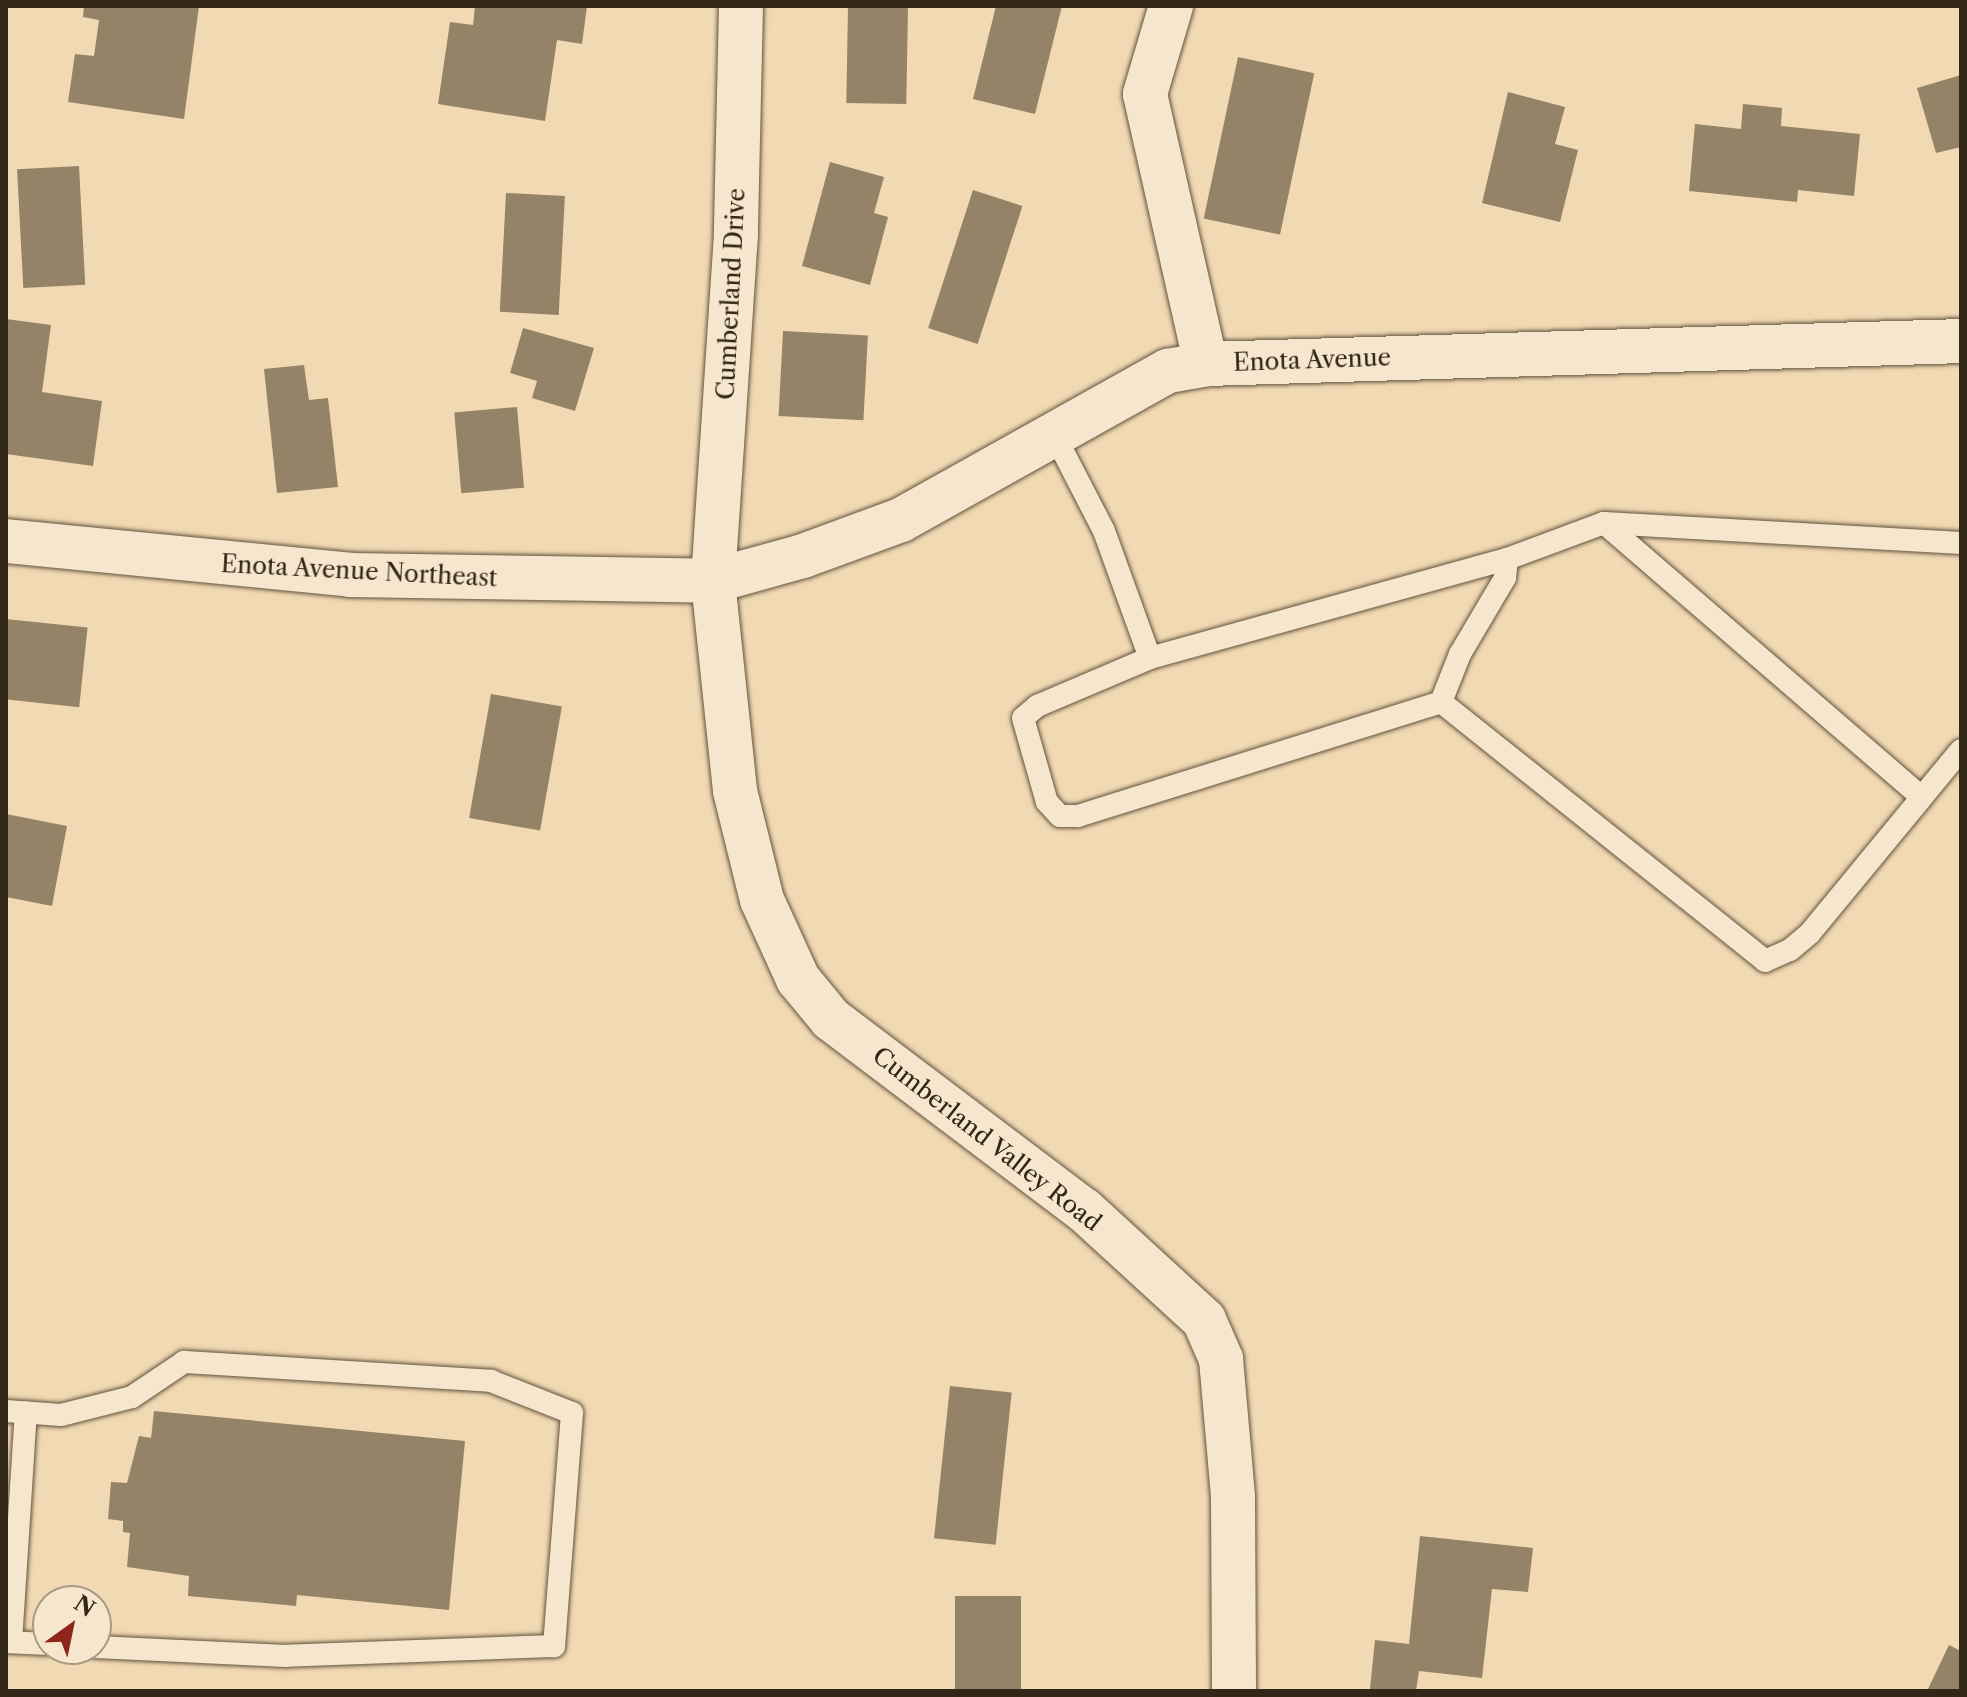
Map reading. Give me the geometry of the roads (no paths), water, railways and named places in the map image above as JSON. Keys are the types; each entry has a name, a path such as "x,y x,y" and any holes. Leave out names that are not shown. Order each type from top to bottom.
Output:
{"street":[{"name":"Cumberland Drive","path":"713,581 736,234 741,6"},
{"path":"1171,6 1145,94 1206,364"},
{"name":"Enota Avenue","path":"713,581 803,556 901,520 1168,371 1206,364 1961,341"},
{"name":"Enota Avenue Northeast","path":"6,541 350,575 713,581"},
{"name":"Cumberland Valley Road","path":"713,581 735,791 762,900 798,979 831,1019 1084,1210 1204,1320 1221,1359 1233,1497 1234,1691"}],"lane":[{"path":"1055,436 1104,531 1150,658"},
{"path":"1441,702 1078,816 1060,816 1047,802 1023,718 1037,706 1150,658 1507,559 1604,523 1961,543"},
{"path":"1604,523 1921,797"},
{"path":"1441,702 1460,654 1505,578 1507,559"},
{"path":"1441,702 1765,961 1790,950 1810,933 1961,750"},
{"path":"32,1643 9,1642 16,1412 61,1415 132,1397 184,1362 491,1381 572,1413 554,1646 286,1656 112,1648"}]}
